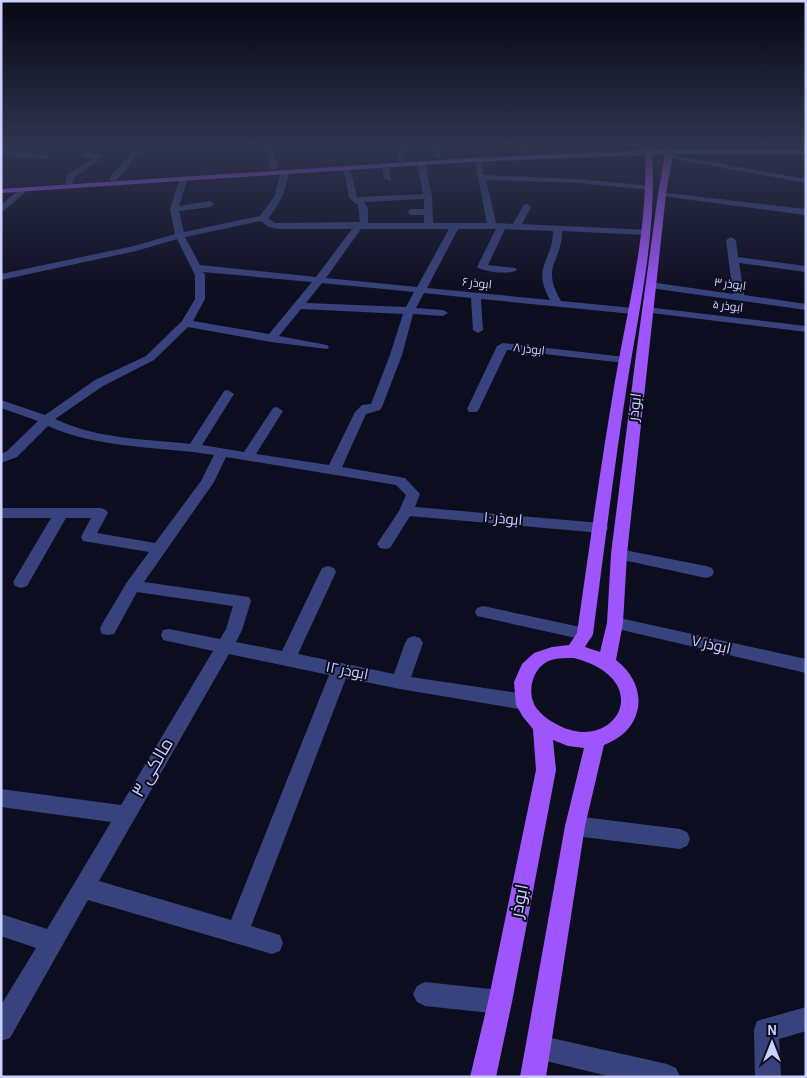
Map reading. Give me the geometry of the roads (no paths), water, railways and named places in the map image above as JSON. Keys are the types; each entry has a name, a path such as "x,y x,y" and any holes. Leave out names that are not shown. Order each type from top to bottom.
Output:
{"main road":[{"name":"ابوذر","path":"606,662 615,624 618,554 650,285 654,207 652,196"},
{"name":"ابوذر","path":"574,651 585,634 625,360 646,232 654,207 661,196"},
{"path":"574,651 592,655 606,662 619,673 628,685 631,699 630,712 623,724 612,733 596,739 579,739 559,735 542,725 529,712 522,696 522,681 529,668 540,658 556,652 574,651"},
{"name":"ابوذر","path":"483,1077 500,1002 546,770 542,725"},
{"path":"533,1077 575,826 596,739"}],"street":[{"path":"1,210 17,196"},
{"path":"1,459 12,454 46,420 110,376 134,367 150,358 186,323 200,299 200,275 180,236 174,209 177,196"},
{"path":"1,277 263,218 270,211 278,196"},
{"path":"271,339 362,225 364,208 353,196"},
{"path":"358,200 423,196"},
{"path":"428,196 428,225"},
{"path":"488,196 497,226 482,267 512,270"},
{"path":"680,196 806,212"},
{"path":"174,209 210,204"},
{"path":"516,227 527,206"},
{"path":"411,212 429,212"},
{"path":"263,218 272,226 455,225 646,232"},
{"path":"334,470 361,412 366,408 376,407 396,355 409,311 455,225"},
{"path":"557,229 558,239 545,278 557,303"},
{"path":"731,240 739,298"},
{"path":"734,259 806,269"},
{"name":"ابوذر ۶","path":"196,268 633,311"},
{"name":"ابوذر ۳","path":"650,285 806,307"},
{"path":"476,296 478,330"},
{"path":"297,306 443,313"},
{"name":"ابوذر ۵","path":"647,310 806,329"},
{"path":"186,323 322,347"},
{"name":"ابوذر ۸","path":"473,409 503,346 625,360"},
{"path":"194,448 228,394"},
{"path":"1,404 70,431 106,439 194,448 400,481 413,494 406,511 385,544"},
{"path":"247,457 277,411"},
{"path":"108,629 132,586 207,482 222,452"},
{"name":"ابوذر ۱۰","path":"406,511 601,528"},
{"path":"1,513 101,513 88,537 158,550"},
{"path":"21,582 61,513"},
{"path":"618,554 706,572"},
{"path":"287,659 328,572"},
{"name":"مالکی ۳","path":"1,1029 234,630 243,601 132,586"},
{"path":"483,612 585,634"},
{"name":"ابوذر ۷","path":"615,624 806,666"},
{"name":"ابوذر ۱۲","path":"169,635 400,682 525,702"},
{"path":"400,682 414,643"},
{"path":"237,933 340,670"},
{"path":"1,798 126,816"},
{"path":"575,826 680,839"},
{"path":"84,888 272,943"},
{"path":"1,925 52,942"},
{"path":"425,994 500,1002"},
{"path":"768,1077 766,1030 806,1019"},
{"path":"538,1047 667,1077"}]}
